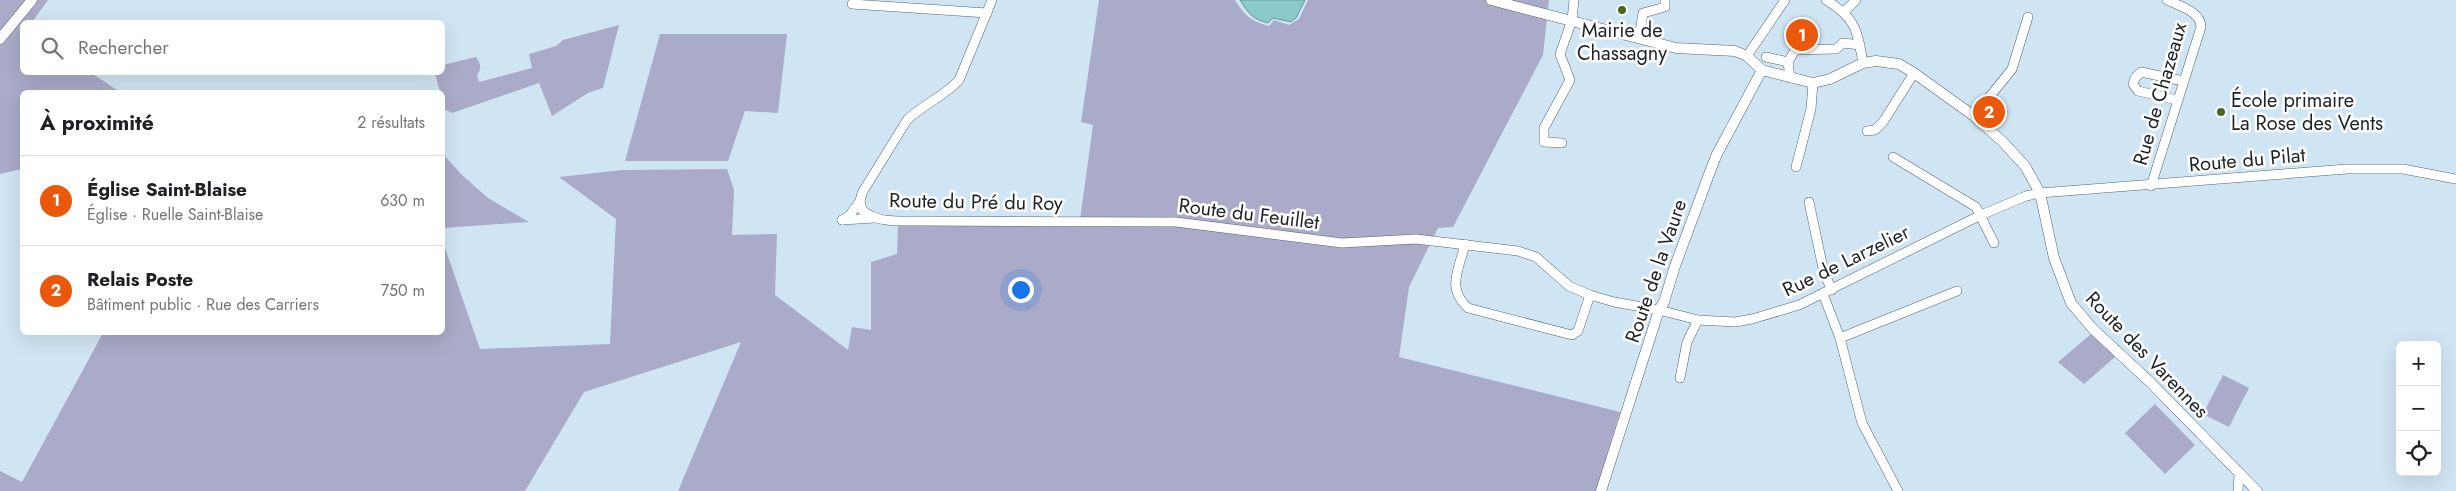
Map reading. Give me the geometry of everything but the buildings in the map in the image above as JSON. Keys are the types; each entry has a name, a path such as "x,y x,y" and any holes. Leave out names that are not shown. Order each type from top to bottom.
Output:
{"street":[{"path":"0,39 32,0"},
{"name":"Route du Pré du Roy","path":"992,0 959,80 917,110 907,120 867,185 860,201 862,210 875,218 916,222 1077,221"},
{"path":"1491,0 1680,49 1734,51 1747,56 1762,70 1814,83 1830,79 1863,63 1855,24 1844,12 1826,0"},
{"path":"1562,144 1544,142 1544,128 1570,80 1560,54 1572,20 1574,0"},
{"path":"1639,38 1643,13 1665,7 1665,0"},
{"path":"1747,56 1785,0"},
{"path":"1844,12 1856,0"},
{"name":"Rue de Chazeaux","path":"2151,186 2198,39 2201,21 2198,16 2168,0"},
{"path":"852,4 986,13"},
{"path":"1974,116 2012,69 2028,17"},
{"path":"1790,78 1788,62 1796,50 1836,49 1843,43 1860,45"},
{"path":"1766,57 1788,62"},
{"name":"Route des Varennes","path":"1863,63 1888,62 1899,64 1974,116 2003,142 2025,166 2040,193 2060,279 2071,303 2093,329 2150,382 2257,491"},
{"name":"Route de la Vaure","path":"1601,491 1659,310 1664,302 1675,266 1717,154 1762,70"},
{"path":"2177,100 2138,92 2133,84 2135,78 2141,72 2183,81"},
{"path":"1867,131 1876,130 1883,122 1914,73"},
{"path":"1796,167 1811,109 1814,83"},
{"path":"1893,157 1976,207 1994,243"},
{"name":"Route du Pilat","path":"2040,193 2372,168 2403,168 2456,179"},
{"name":"Rue de Larzelier","path":"1590,295 1698,320 1735,322 1752,319 1799,305 1981,216 2026,196 2040,193"},
{"path":"860,201 849,216 842,220 875,218"},
{"path":"1809,202 1824,273 1832,290"},
{"name":"Route du Feuillet","path":"1077,221 1176,222 1342,243 1416,239 1528,253 1536,257 1569,286 1590,295"},
{"path":"1465,244 1454,288 1458,299 1468,308 1572,335 1578,331 1590,295"},
{"path":"1840,338 1957,291"},
{"path":"1823,294 1840,338 1862,423 1898,491"},
{"path":"1680,378 1687,342 1698,320"},
{"path":"2238,491 2240,475"}],"shaded area":[{"path":"0,0 48,0 33,20 20,20 20,75 94,75 117,90 20,90 20,169 0,174"},
{"path":"1099,0 1235,0 1249,17 1269,26 1274,20 1289,25 1299,19 1308,0 1549,0 1543,55 1453,227 1438,228 1409,287 1399,357 1620,412 1596,491 678,491 741,342 584,392 525,491 0,491 0,471 22,482 102,335 445,335 445,248 480,349 610,344 616,219 559,177 622,170 727,169 734,190 732,235 777,234 775,295 848,350 852,327 871,330 871,262 897,254 898,224 1079,227 1093,125 1081,122"},
{"path":"1240,0 1305,0 1296,18 1291,22 1273,18 1268,23 1258,20 1251,15"},
{"path":"619,25 603,88 588,93 552,116 539,83 452,113 445,110 445,90 439,90 436,75 445,75 445,65 476,57 480,66 477,75 479,82 532,68 529,54 556,46 563,40"},
{"path":"660,34 787,34 778,113 745,111 728,161 625,161"},
{"path":"445,156 462,175 488,198 529,222 445,228"},
{"path":"2091,334 2115,357 2084,384 2058,362"},
{"path":"2223,375 2249,388 2229,427 2203,414"},
{"path":"2155,404 2195,445 2165,474 2125,433"}],"place":[{"name":"Mairie de Chassagny","path":"1622,10"},
{"name":"Église Saint-Blaise","path":"1802,35"},
{"name":"Relais Poste","path":"1989,112"},
{"name":"École primaire La Rose des Vents","path":"2221,112"}]}
